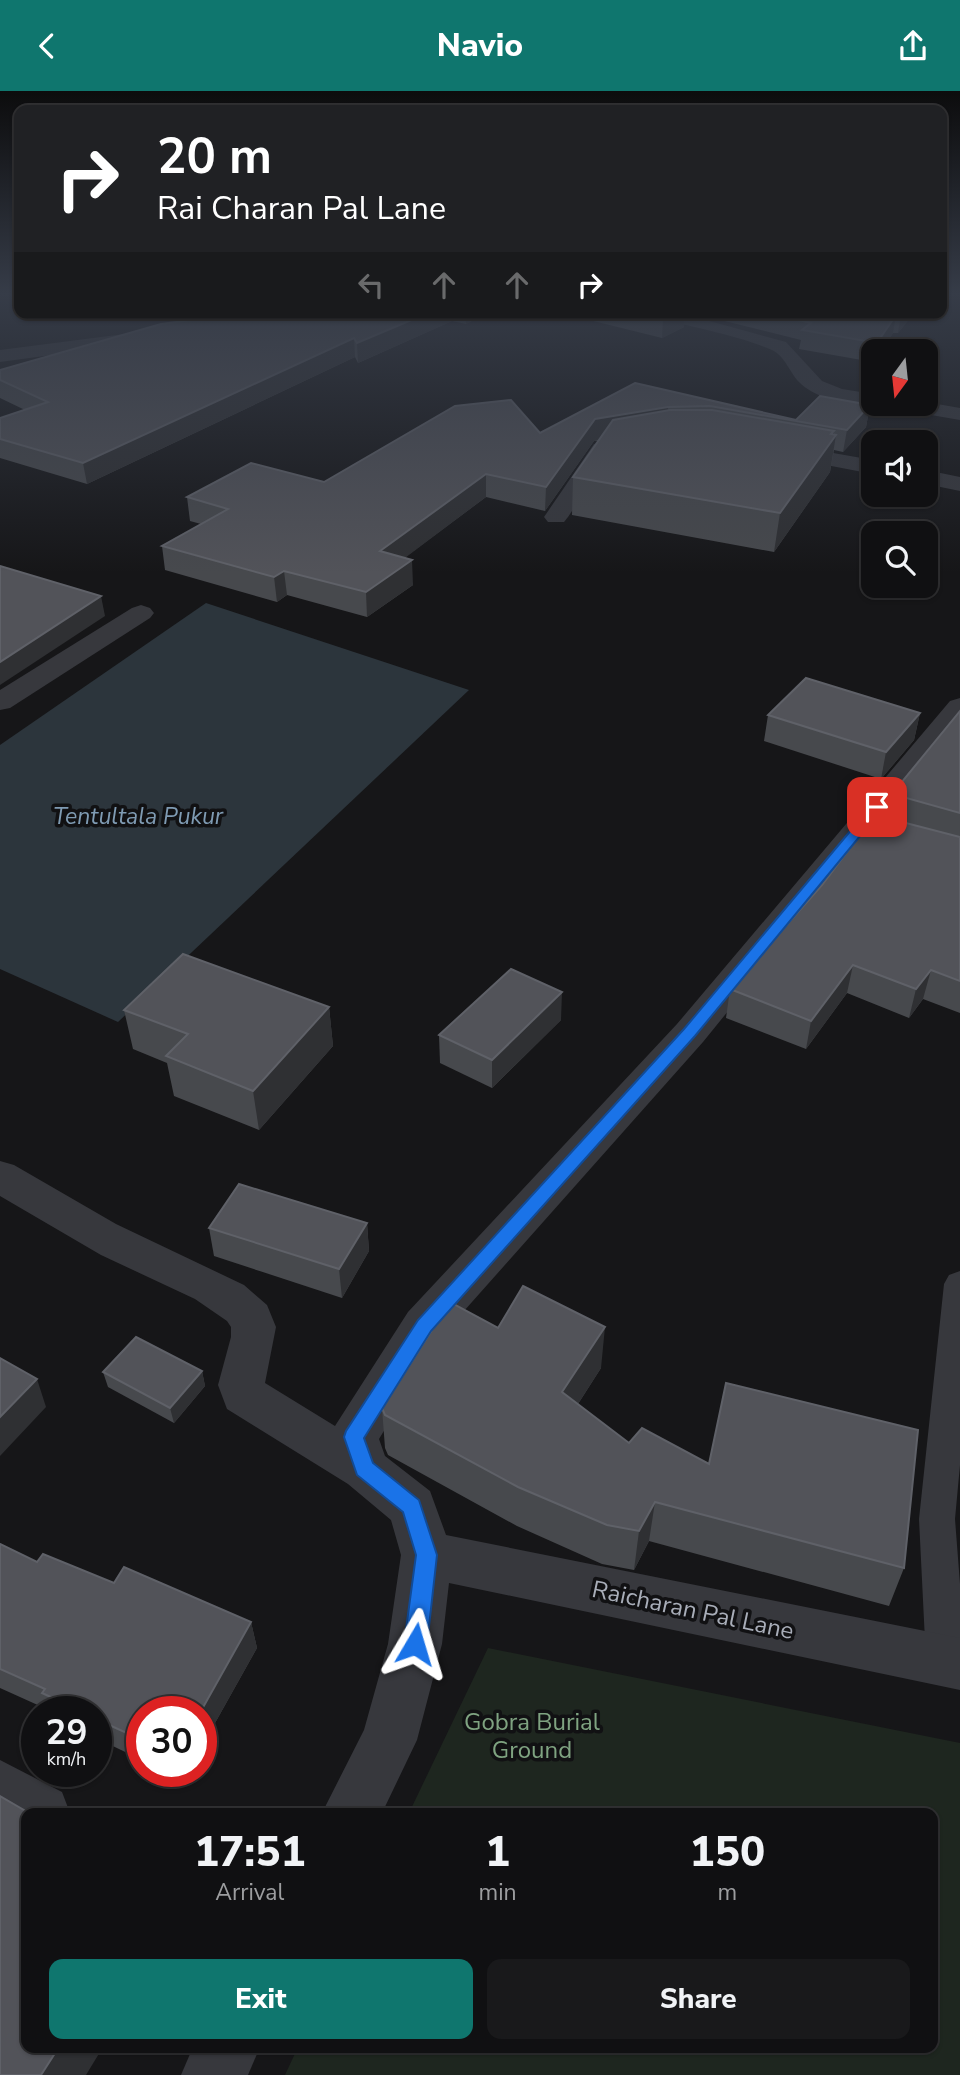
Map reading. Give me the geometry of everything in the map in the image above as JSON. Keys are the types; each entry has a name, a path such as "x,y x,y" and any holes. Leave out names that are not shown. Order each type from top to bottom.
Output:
{"street":[{"path":"824,388 861,397"},
{"path":"938,410 960,414"},
{"path":"556,517 601,449 628,445"},
{"path":"759,446 861,465"},
{"path":"938,479 960,484"},
{"path":"0,702 141,613"},
{"path":"365,1469 354,1437 424,1325 690,1033 880,832 960,707"},
{"path":"0,1176 116,1243 204,1284 250,1315 254,1325 240,1378 244,1395 365,1469 412,1507 427,1555 415,1644 390,1740 354,1808"},
{"name":"Raicharan Pal Lane","path":"427,1555 953,1663"},
{"path":"0,1789 32,1808"},
{"path":"214,2075 226,2053"}],"lane":[{"path":"953,1663 937,1519 960,1284"}],"green space":[{"name":"Gobra Burial Ground","path":"488,1648 960,1743 960,2075 285,2075 295,2053 938,2053 938,1808 411,1808"}],"water":[{"name":"Tentultala Pukur","path":"206,603 469,690 118,1022 0,969 0,745"}],"building":[{"path":"17,388 246,388 83,463 0,439 0,418 48,402"},
{"path":"626,388 655,388 796,420 820,396 861,403 861,415 847,430 710,406 668,407 595,419 546,487 486,474 380,551 412,560 366,592 284,571 274,577 162,546 228,509 187,497 251,463 324,482 455,406 511,400 540,433"},
{"path":"670,410 712,410 834,431 831,434 836,435 780,513 573,477 613,420"},
{"path":"0,566 101,596 0,662"},
{"path":"806,678 920,713 886,752 768,715"},
{"path":"960,711 960,813 892,794"},
{"path":"875,815 960,837 960,981 931,970 916,989 853,965 811,1021 730,989 822,885"},
{"path":"183,954 329,1007 253,1091 166,1056 188,1034 124,1010"},
{"path":"511,969 562,992 492,1060 439,1035"},
{"path":"239,1184 367,1223 339,1269 209,1228"},
{"path":"523,1286 605,1327 562,1392 629,1443 642,1428 709,1464 726,1383 918,1430 904,1568 655,1502 639,1531 607,1525 518,1487 385,1415 382,1408 450,1302 498,1328"},
{"path":"136,1337 202,1371 170,1408 103,1372"},
{"path":"0,1358 37,1379 0,1417"},
{"path":"0,1544 37,1562 43,1554 114,1583 124,1567 251,1622 209,1696 126,1696 126,1733 112,1726 112,1696 48,1696 42,1693 45,1689 0,1669"},
{"path":"0,1796 21,1808 21,2053 55,2053 41,2075 0,2075"}],"route":[{"path":"415,1644 427,1555 412,1507 365,1469 354,1437 424,1325 690,1033 877,807"}]}
